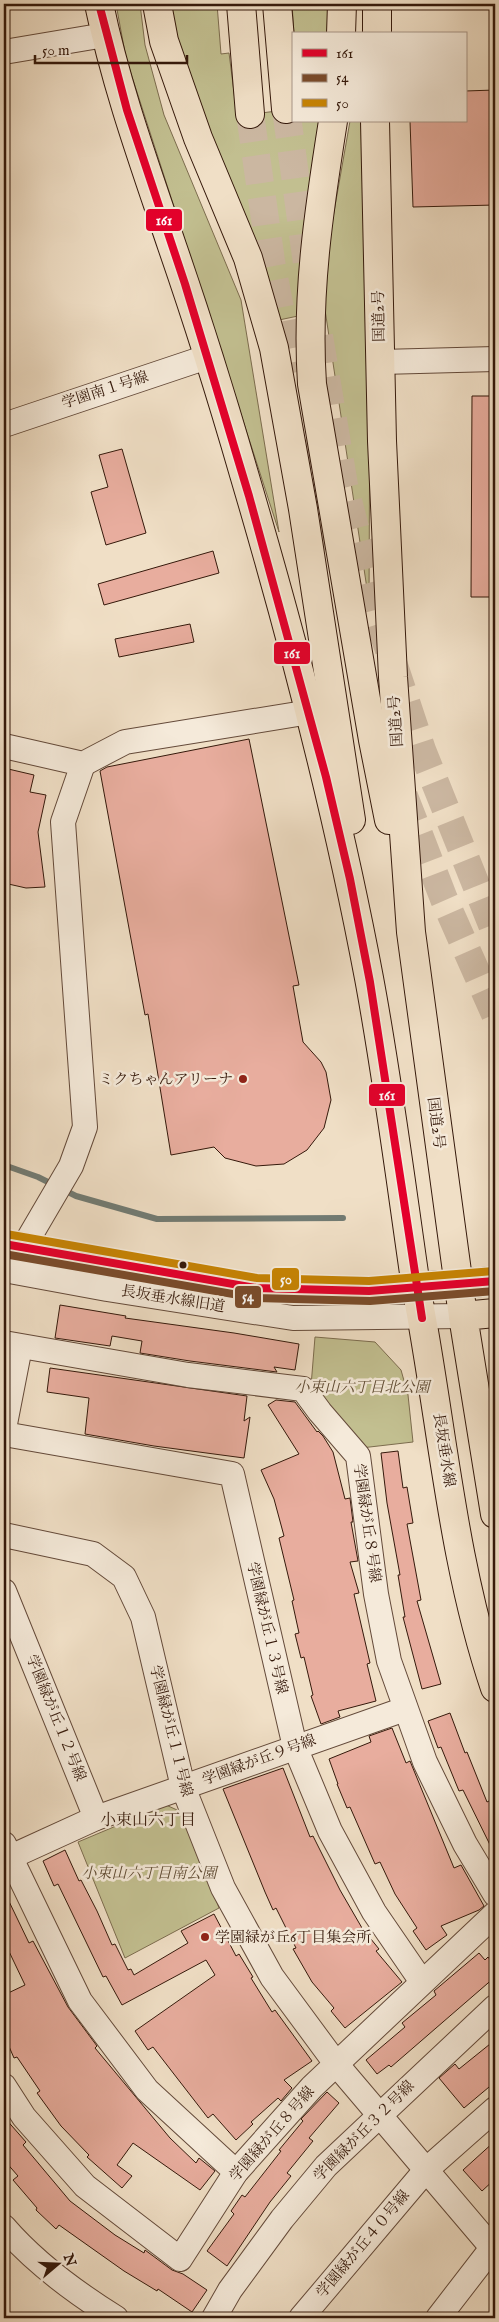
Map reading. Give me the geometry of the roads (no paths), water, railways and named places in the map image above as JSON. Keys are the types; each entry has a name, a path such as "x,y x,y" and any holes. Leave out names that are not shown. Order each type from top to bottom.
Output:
{"main road":[{"path":"99,4 105,35 136,138 244,474 310,712 343,848 370,980"},
{"path":"157,4 164,41 198,138 248,258 274,348 303,509 349,798 370,980 416,1287 495,1281"},
{"path":"242,4 250,114"},
{"path":"277,4 286,109"},
{"path":"341,32 342,4"},
{"path":"377,32 378,4"},
{"path":"333,122 318,220 311,289 310,346 312,384 373,740 411,932"},
{"name":"国道2号","path":"375,122 380,362 393,677 411,932 457,1285 463,1316"},
{"name":"長坂垂水線","path":"416,1287 456,1532 469,1595 495,1688"},
{"path":"495,1313 463,1316 495,1514"}],"street":[{"path":"4,52 105,35"},
{"name":"学園南１号線","path":"4,425 207,357"},
{"path":"380,362 495,359"},
{"path":"4,746 84,764 125,742 310,712"},
{"path":"13,1246 40,1217 71,1166 85,1127 63,822 84,764"},
{"name":"長坂垂水線旧道","path":"13,1246 256,1288 369,1291 416,1287"},
{"name":"長坂垂水線旧道","path":"4,1270 106,1289 293,1318 422,1318 463,1316"},
{"path":"4,1428 12,1345"},
{"name":"学園緑が丘８号線","path":"12,1345 188,1375 303,1389 358,1456 376,1594 389,1661 425,1762 465,1844 495,1894"},
{"name":"学園緑が丘１３号線","path":"4,1434 232,1474 295,1747 330,1831 374,1912 422,1982"},
{"name":"学園緑が丘１１号線","path":"4,1535 93,1554 124,1577 143,1617 184,1787 223,1888 272,1978 337,2065 494,2250"},
{"name":"学園緑が丘１２号線","path":"4,1591 96,1818"},
{"name":"学園緑が丘９号線","path":"6,1854 96,1818 405,1709"},
{"path":"6,1854 80,2001 147,2090 236,2172"},
{"name":"学園緑が丘８号線","path":"4,2086 24,2117 84,2186 180,2259 236,2172 312,2087 495,1914"},
{"name":"学園緑が丘３２号線","path":"214,2318 230,2290 288,2212 326,2166 379,2114 495,2007"},
{"name":"学園緑が丘４０号線","path":"301,2318 426,2170 495,2108"},
{"path":"4,2227 19,2245 92,2303 116,2318"},
{"path":"438,2318 494,2250"}],"waterway":[{"path":"4,1165 38,1177 76,1196 157,1219 343,1218"}],"tunnel":[{"path":"286,109 308,271"},
{"path":"250,114 271,261 292,373"},
{"path":"319,336 344,485 378,617 422,750 495,932"},
{"path":"304,440 331,559"},
{"path":"404,796 444,899 495,1014"}],"place":[{"name":"ミクちゃんアリーナ","path":"243,1079"},
{"name":"学園緑が丘6丁目集会所","path":"205,1937"}],"district":[{"name":"小束山六丁目","path":"148,1821"}],"park label":[{"name":"小束山六丁目北公園","path":"362,1387"},
{"name":"小束山六丁目南公園","path":"149,1873"}]}
